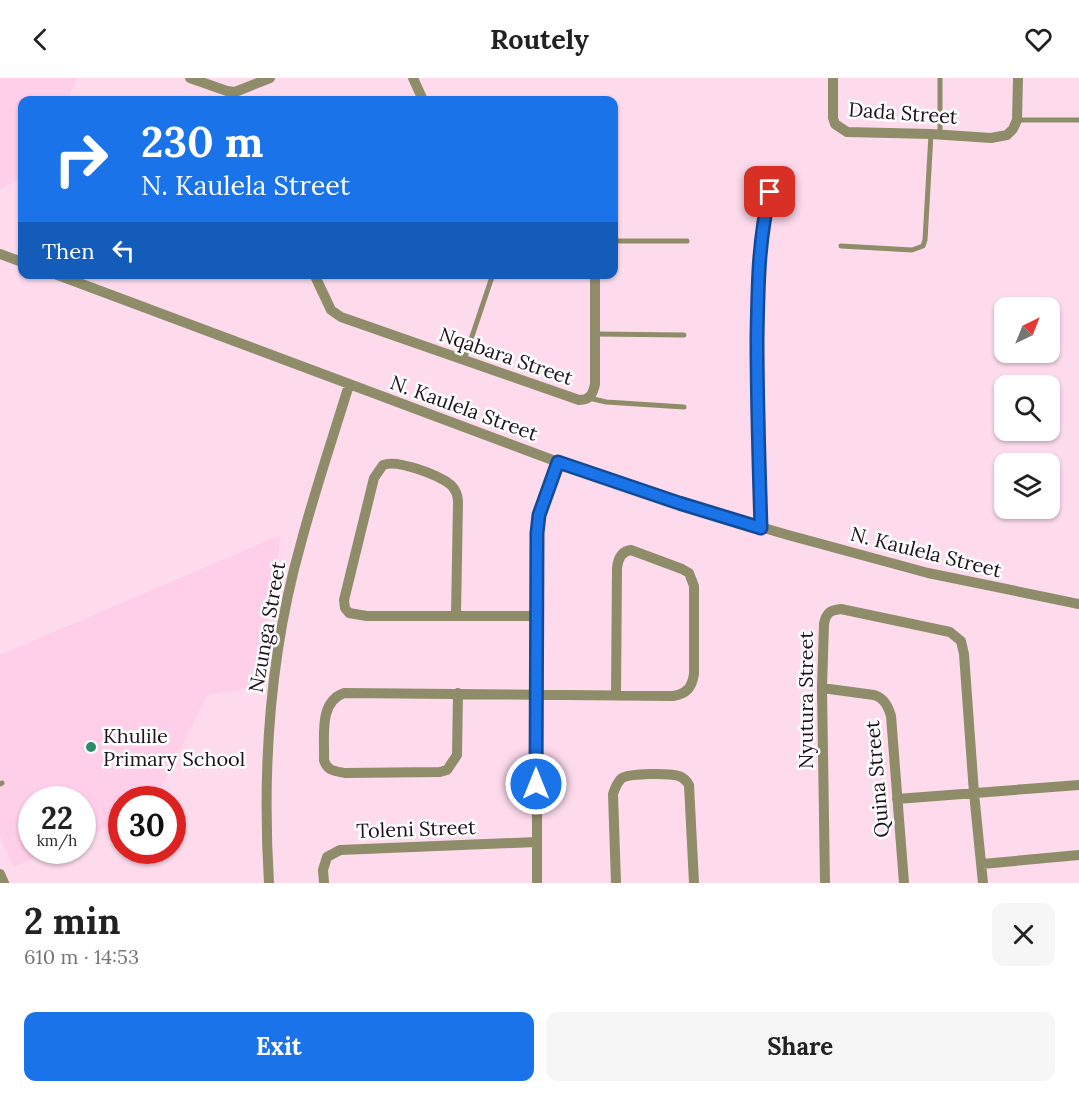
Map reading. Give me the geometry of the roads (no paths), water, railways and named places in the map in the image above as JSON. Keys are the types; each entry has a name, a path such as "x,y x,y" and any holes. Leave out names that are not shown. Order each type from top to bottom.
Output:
{"street":[{"path":"190,78 237,96 270,78"},
{"path":"413,78 421,96"},
{"name":"Dada Street","path":"833,78 831,112 835,124 841,129 861,133 1002,137 1015,124"},
{"path":"1015,124 1018,78"},
{"path":"0,254 18,261"},
{"name":"N. Kaulela Street","path":"68,279 558,462 679,503 761,528 928,573 1079,604"},
{"name":"Nqabara Street","path":"316,279 331,310 341,317 579,400 589,398 595,384 595,279"},
{"name":"Nzunga Street","path":"269,883 267,772 274,681 284,616 300,544 349,385"},
{"path":"456,615 458,502 456,490 442,479 396,462 383,465 374,478 344,600 345,608 349,613 367,616 537,616"},
{"path":"537,883 537,533 539,515 558,462"},
{"path":"459,693 456,755 447,770 345,773 334,771 326,765 324,760 326,711 329,702 344,693 459,693 536,695 616,695 680,695 685,693 690,687 694,674 694,586 692,578 682,569 631,550 623,553 617,563 616,695"},
{"name":"Nyutura Street","path":"825,883 822,688 824,624 825,616 834,609 850,610 950,632 961,641 964,654 983,883"},
{"name":"Quina Street","path":"822,688 874,695 888,706 891,716 904,883"},
{"path":"616,883 613,794 617,785 627,776 671,774 682,777 689,785 694,883"},
{"path":"897,799 1079,785"},
{"name":"Toleni Street","path":"324,883 323,870 327,857 340,850 536,842"},
{"path":"982,864 1079,855"},
{"path":"0,874 4,883"}],"lane":[{"path":"841,246 912,250 923,246 940,78"},
{"path":"1015,124 1079,120"},
{"path":"761,528 757,395 758,263 764,216 775,181"},
{"path":"618,241 687,241"},
{"path":"464,360 491,279"},
{"path":"595,334 684,335"},
{"path":"589,398 606,402 684,407"}],"place":[{"name":"Khulile Primary School","path":"91,747"}]}
